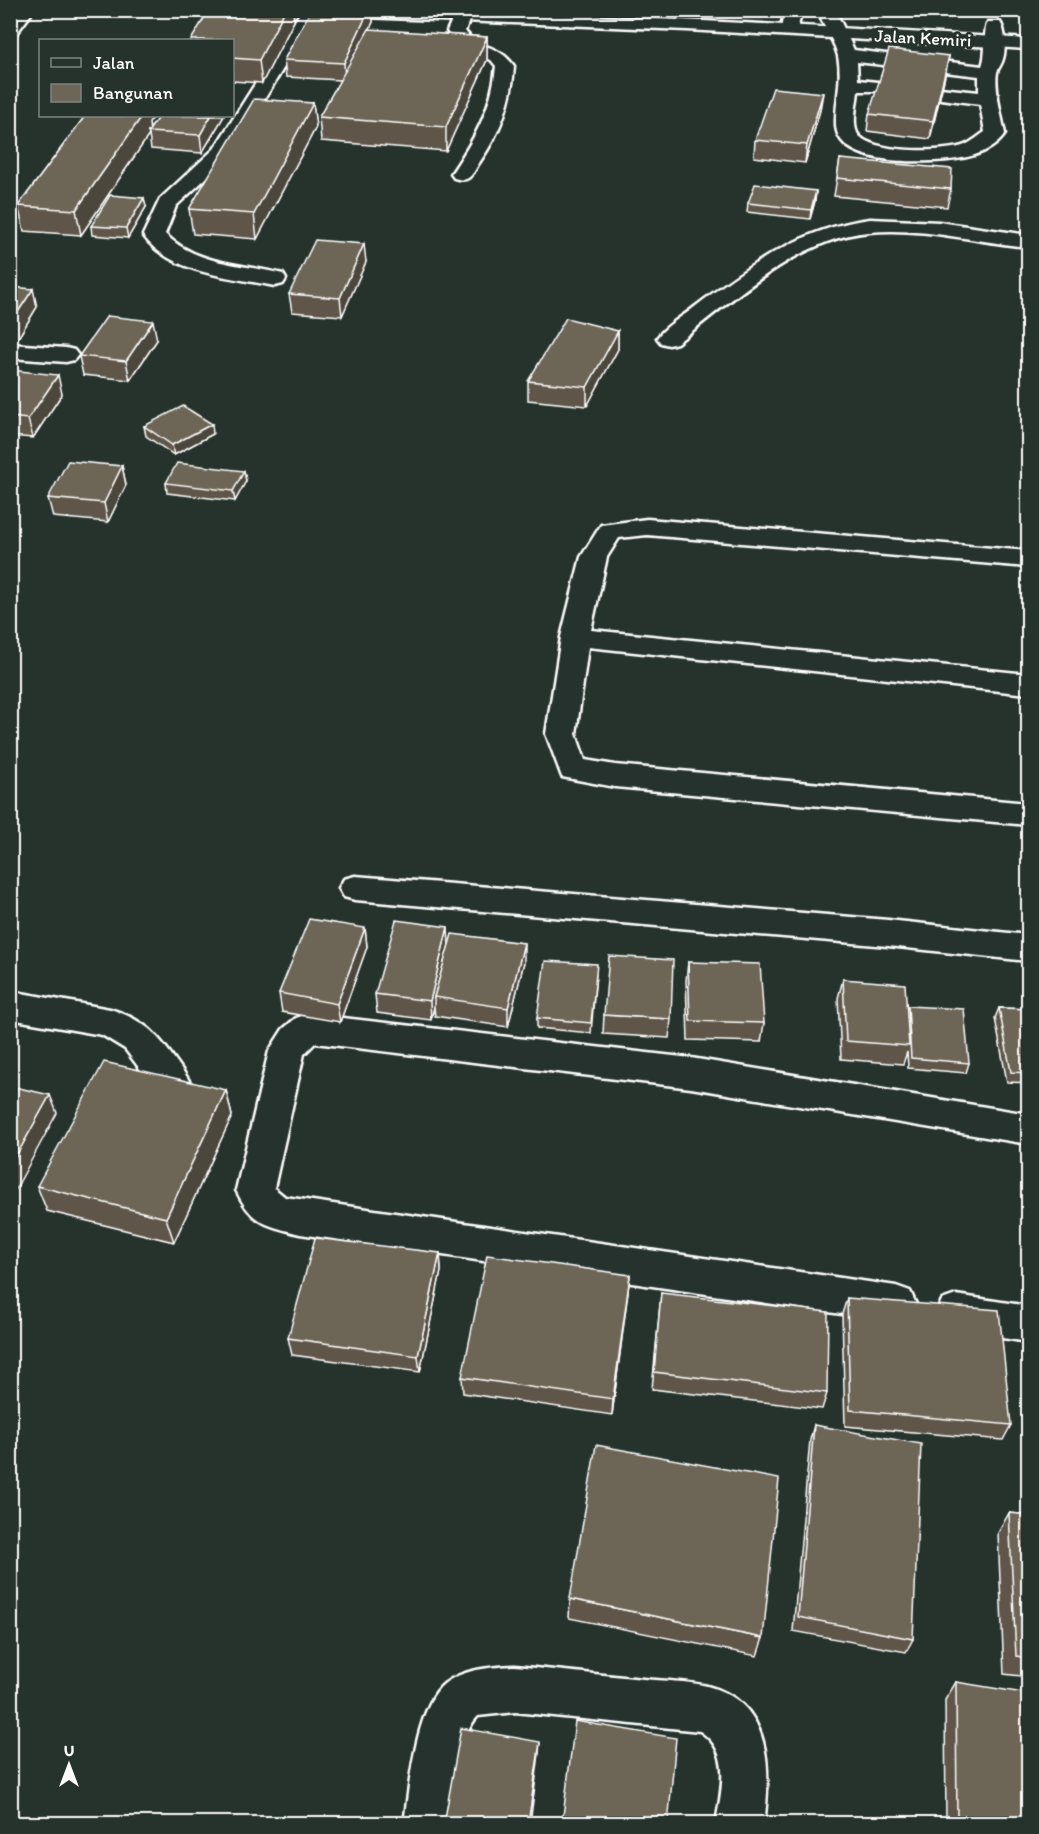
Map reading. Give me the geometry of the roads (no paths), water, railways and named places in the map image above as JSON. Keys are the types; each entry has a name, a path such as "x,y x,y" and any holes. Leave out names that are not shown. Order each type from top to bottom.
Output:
{"main road":[{"path":"10,30 26,10"},
{"path":"275,279 220,268 185,257 161,245 154,235 166,203 222,153 312,10"},
{"name":"Jalan Kemiri","path":"312,10 462,15 792,19"},
{"name":"Jalan Kemiri","path":"688,10 835,25 995,34 1029,29"},
{"path":"461,174 475,156 500,107 505,66 497,56 464,43 456,31 462,15"},
{"path":"835,25 847,55 849,85 846,133 854,144 873,151 897,154 936,155 970,151 995,134 989,99 988,72 994,65 995,34"},
{"name":"Jalan Kemiri","path":"995,34 1029,44"},
{"path":"847,55 988,72"},
{"path":"849,85 881,87"},
{"path":"940,94 989,99"},
{"path":"669,338 759,272 814,240 853,228 903,226 1029,241"},
{"path":"10,351 66,355"},
{"path":"1029,559 647,527 610,531 594,557 575,637 561,734 573,769 615,776 1029,814"},
{"path":"575,637 1029,684"},
{"path":"355,888 888,933 1029,948"},
{"path":"10,1005 110,1023 137,1039 177,1091"},
{"path":"1029,1129 691,1073 308,1028 295,1039 282,1062 255,1190 262,1203 272,1209 300,1217 1029,1324"},
{"path":"428,1824 443,1732 448,1716 461,1700 489,1691 515,1689 707,1709 723,1717 740,1738 747,1772 740,1824"}]}
